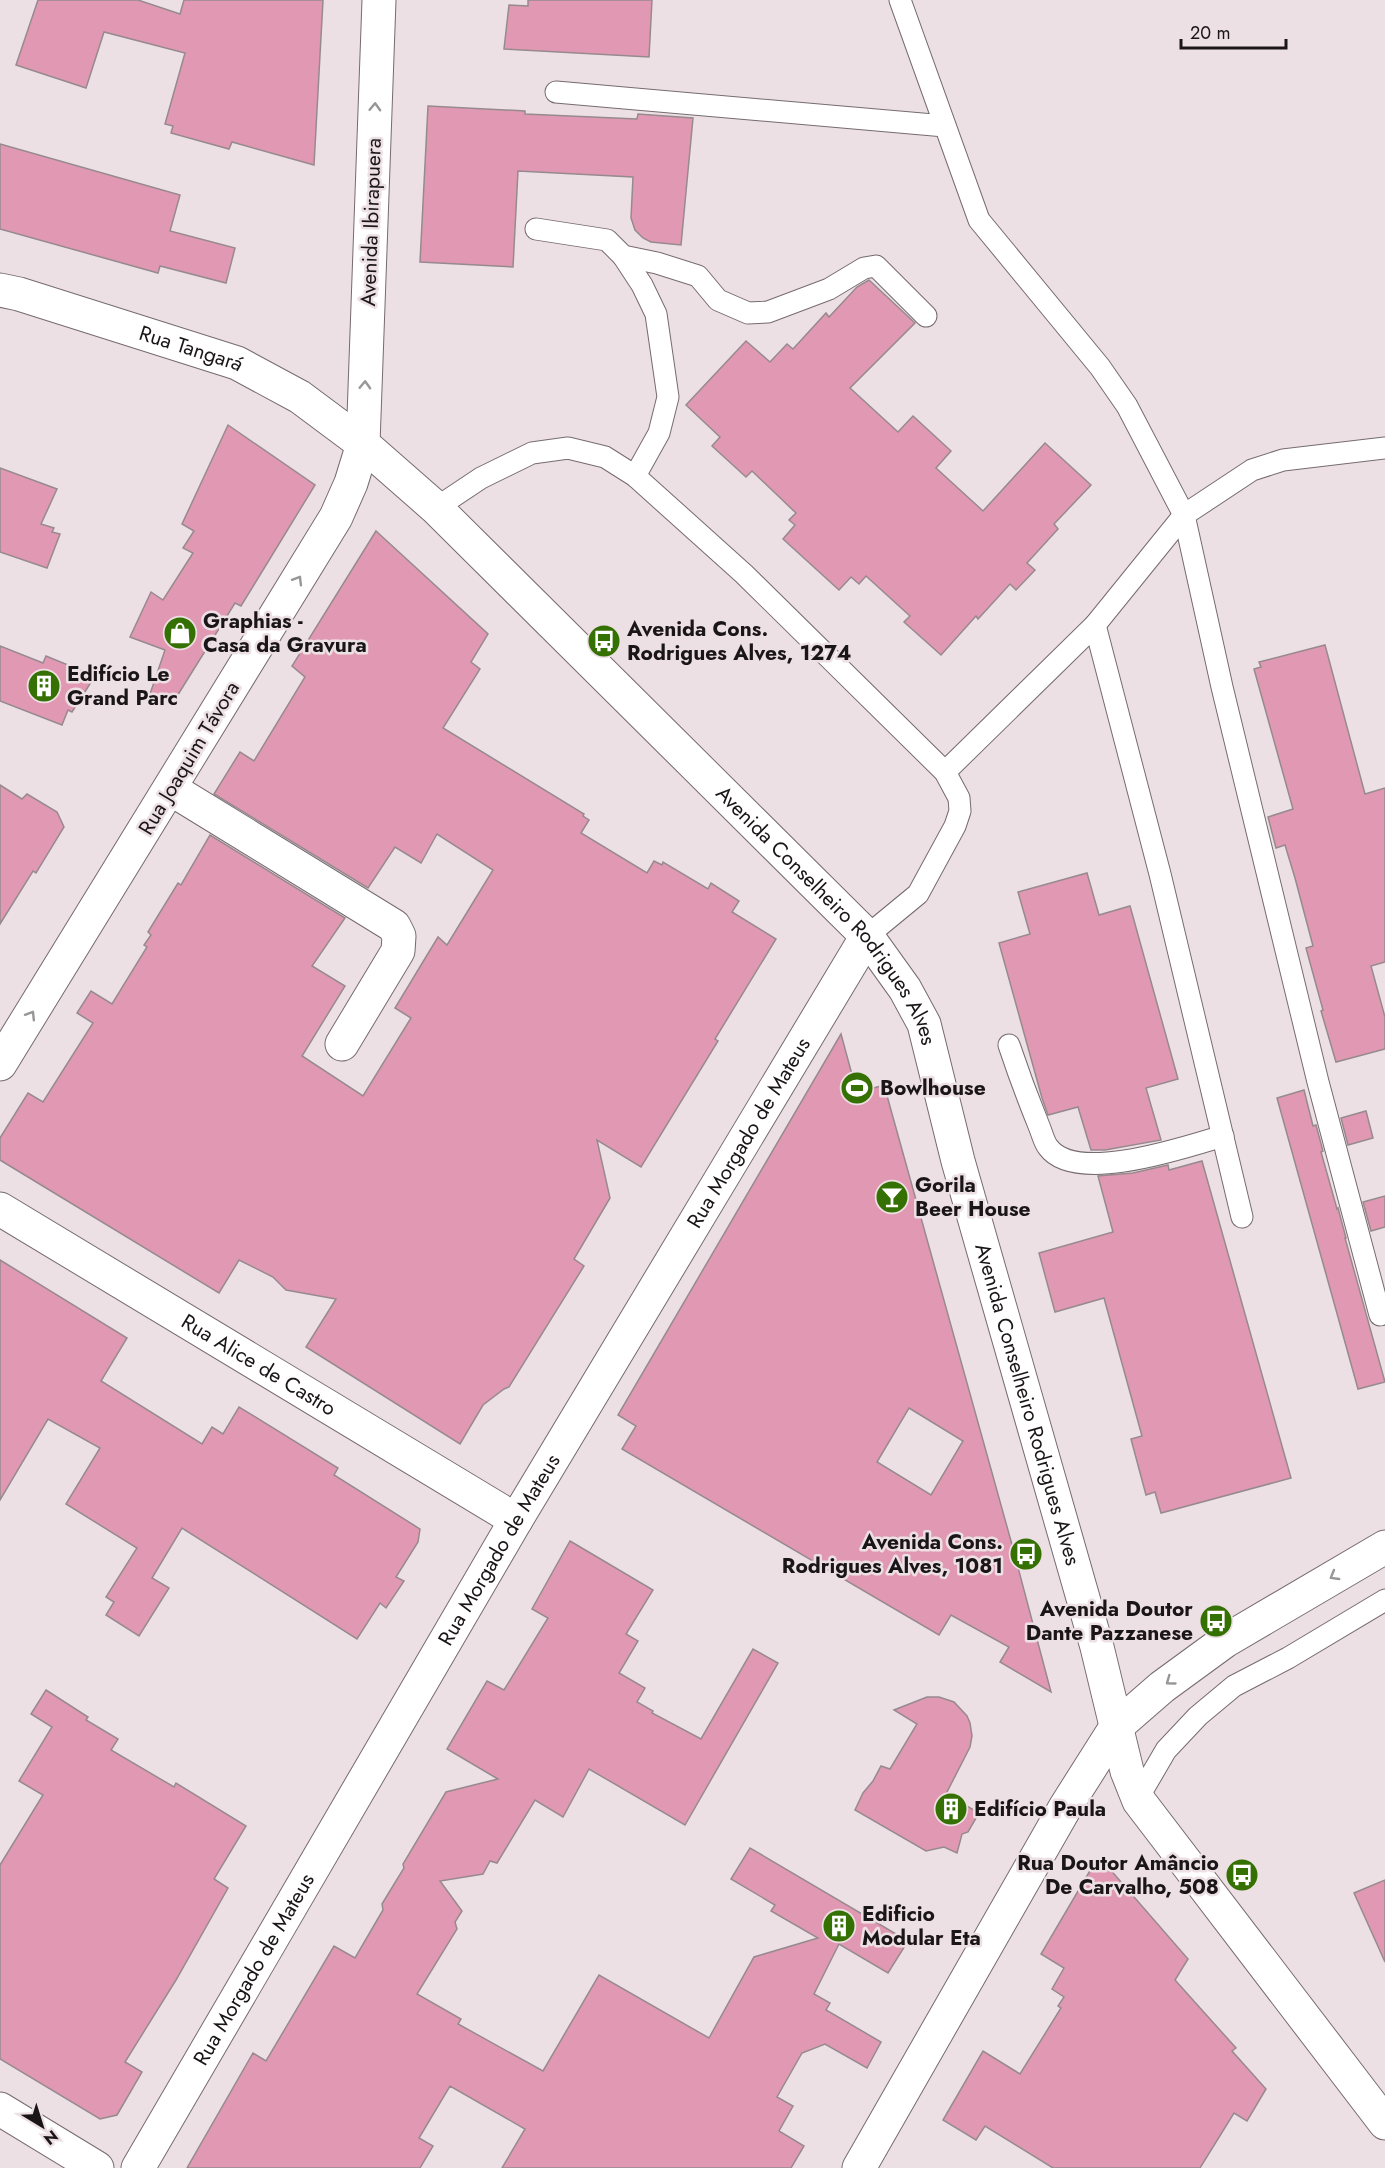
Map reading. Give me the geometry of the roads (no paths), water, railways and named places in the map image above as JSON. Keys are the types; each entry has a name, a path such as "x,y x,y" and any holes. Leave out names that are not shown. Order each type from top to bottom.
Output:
{"street":[{"name":"Avenida Ibirapuera","path":"363,444 379,0"},
{"name":"Rua Tangará","path":"0,290 237,363 300,398 363,444"},
{"name":"Avenida Conselheiro Rodrigues Alves","path":"363,444 436,508 867,936 905,989 924,1024 958,1161 1091,1625 1127,1771 1138,1798 1385,2123"},
{"name":"Rua Joaquim Távora","path":"0,1064 336,517 351,483 363,444"},
{"path":"171,789 394,926 399,936 398,951 342,1044"},
{"name":"Rua Morgado de Mateus","path":"138,2168 516,1520 867,936"},
{"name":"Rua Alice de Castro","path":"0,1209 516,1520"},
{"path":"859,2168 1066,1806 1116,1727 1162,1687 1225,1641 1385,1547"},
{"path":"0,2109 97,2168"}],"lane":[{"path":"900,0 979,220 1100,367 1126,406 1184,515 1222,687 1312,1059 1380,1315"},
{"path":"555,92 945,126"},
{"path":"536,230 608,240 623,256 642,285 656,314 668,396 659,433 635,476"},
{"path":"623,256 657,263 698,276 718,300 748,313 768,312 829,289 864,268 876,266 926,316"},
{"path":"436,508 480,478 532,453 568,448 605,457 635,476 744,574 945,772 959,798 960,812 955,826 918,894 867,936"},
{"path":"945,772 1095,625 1184,515 1252,470 1283,460 1385,448"},
{"path":"1095,625 1160,873 1242,1217"},
{"path":"1009,1045 1025,1094 1049,1148 1068,1162 1104,1163 1144,1158 1223,1136"},
{"path":"1138,1798 1166,1750 1198,1716 1234,1686 1288,1658 1385,1600"}],"place":[{"name":"Graphias - Casa da Gravura","path":"180,633"},
{"name":"Avenida Cons. Rodrigues Alves, 1274","path":"604,641"},
{"name":"Edifício Le Grand Parc","path":"44,686"},
{"name":"Bowlhouse","path":"857,1088"},
{"name":"Gorila Beer House","path":"892,1197"},
{"name":"Avenida Cons. Rodrigues Alves, 1081","path":"1026,1554"},
{"name":"Avenida Doutor Dante Pazzanese","path":"1216,1621"},
{"name":"Edifício Paula","path":"951,1809"},
{"name":"Rua Doutor Amâncio De Carvalho, 508","path":"1242,1875"},
{"name":"Edificio Modular Eta","path":"839,1926"}]}
